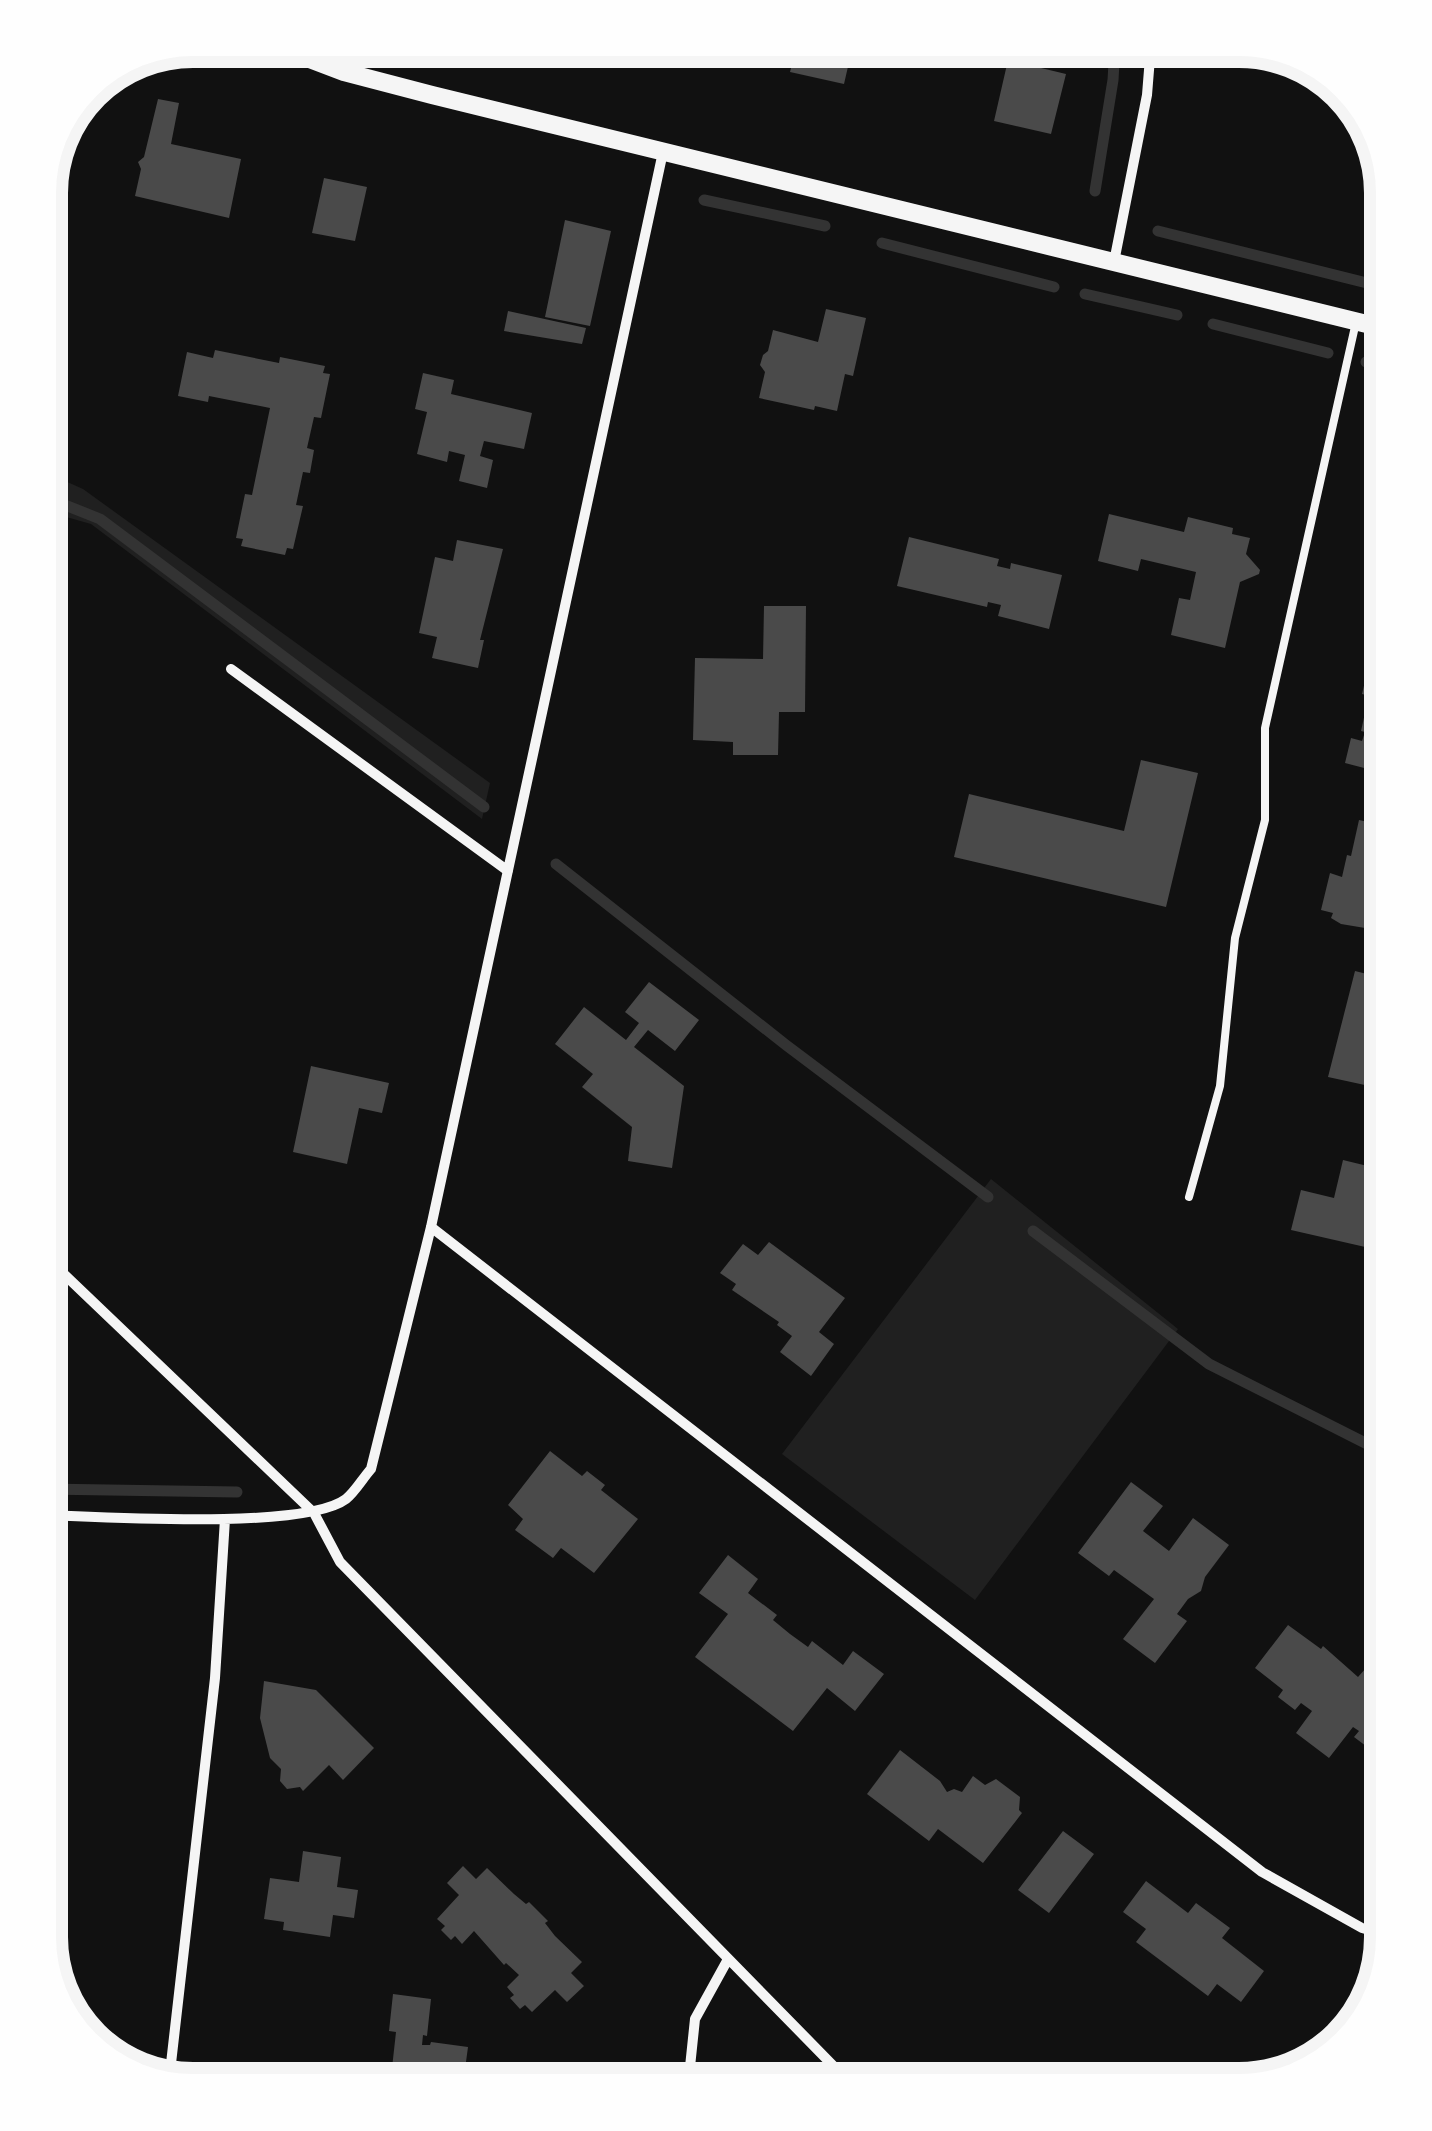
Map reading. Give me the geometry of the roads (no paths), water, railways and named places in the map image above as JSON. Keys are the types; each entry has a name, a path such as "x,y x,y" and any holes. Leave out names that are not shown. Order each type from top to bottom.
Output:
{"street":[{"path":"318,62 344,72 663,152 1370,326"},
{"path":"1114,262 1150,63"},
{"path":"63,1516 225,1519 314,1513 346,1499 370,1468 431,1227 663,152"},
{"path":"231,669 508,871"},
{"path":"431,1227 1262,1872 1370,1930"},
{"path":"63,1273 314,1513 340,1562 835,2068"},
{"path":"171,2066 216,1678 225,1519"},
{"path":"690,2068 694,2019 727,1961"}],"lane":[{"path":"1189,1197 1220,1086 1235,938 1265,820 1265,728 1356,322"}],"waterway":[{"path":"1095,191 1114,63"},
{"path":"704,200 825,226"},
{"path":"1158,231 1370,284"},
{"path":"882,243 1054,287"},
{"path":"1085,294 1177,315"},
{"path":"1213,324 1328,353"},
{"path":"1366,362 1370,363"},
{"path":"63,504 100,519 484,807"},
{"path":"556,864 988,1197"},
{"path":"1033,1231 1209,1364 1370,1445"},
{"path":"63,1489 237,1492"}]}
